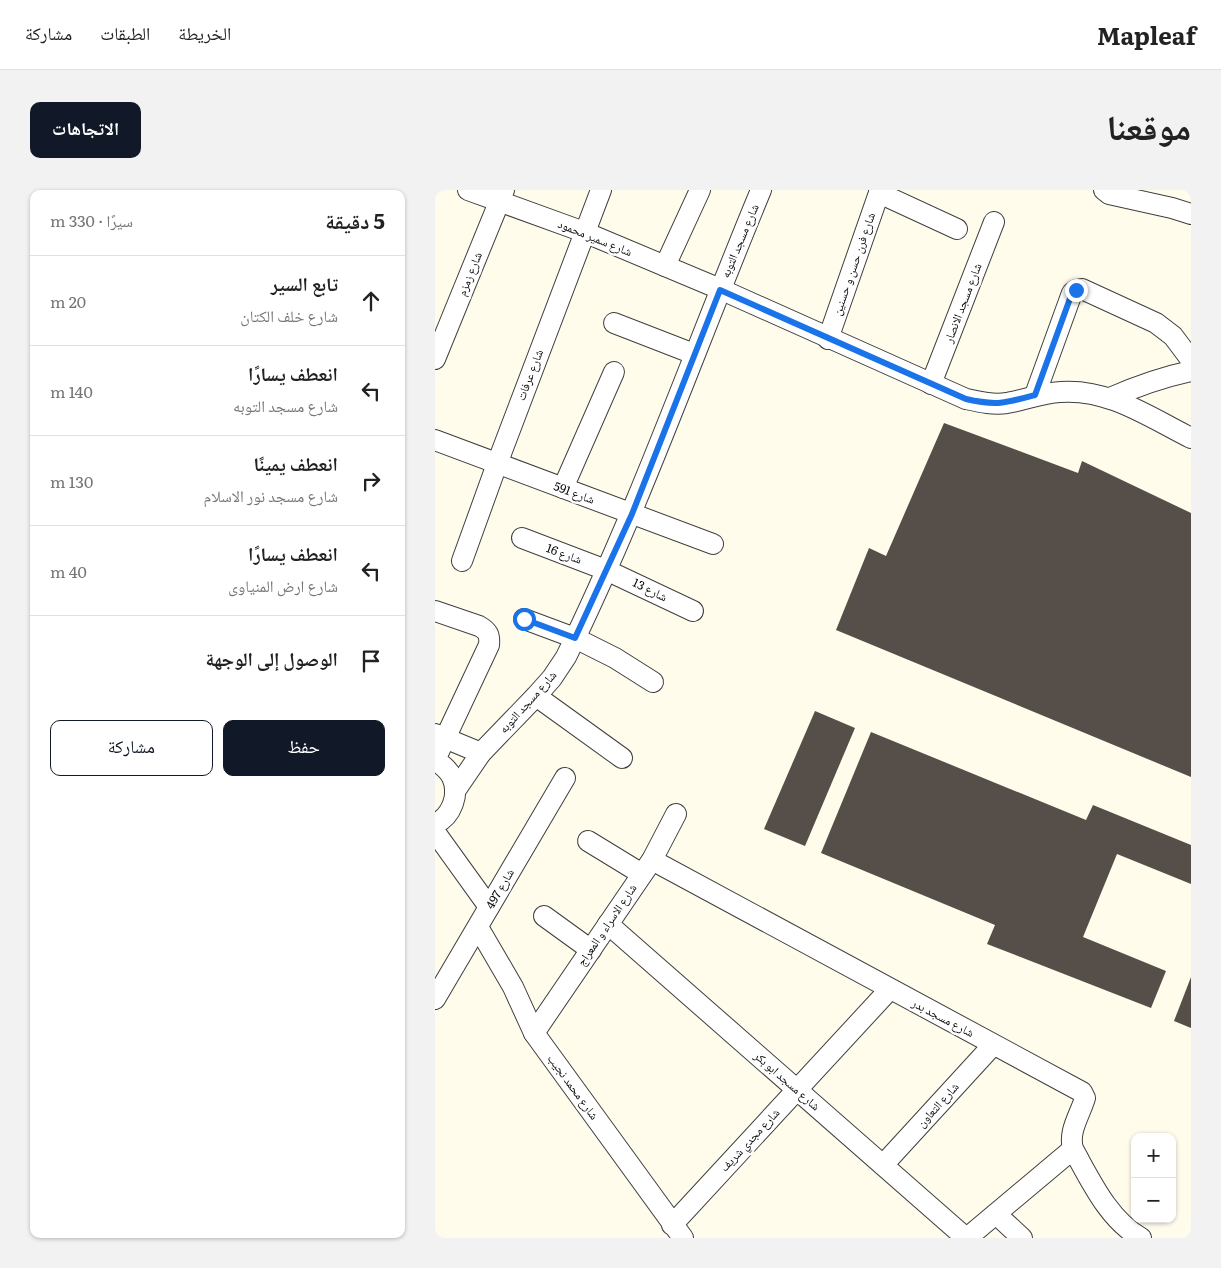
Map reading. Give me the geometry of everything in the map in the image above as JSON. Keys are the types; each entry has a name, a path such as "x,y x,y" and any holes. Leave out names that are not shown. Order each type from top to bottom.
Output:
{"street":[{"name":"شارع سمير محمود","path":"468,190 502,196 966,399 987,404 1008,403 1035,395 1085,392 1110,398 1191,438"},
{"name":"شارع عرفات","path":"461,561 601,190"},
{"path":"665,266 700,190"},
{"name":"شارع مسجد التوبه","path":"435,824 446,816 451,809 455,791 481,753 536,696 561,664 575,638 632,514 694,354 761,190"},
{"path":"880,191 957,229"},
{"name":"شارع فرن حسن و حسنين","path":"828,339 880,191"},
{"path":"1107,192 1175,199 1191,214"},
{"name":"شارع زمزم","path":"435,359 502,196"},
{"name":"شارع مسجد الانصار","path":"931,384 994,222"},
{"path":"1035,395 1072,293 1076,290 1082,289 1156,323 1173,336 1191,360"},
{"path":"614,323 694,354"},
{"path":"1110,398 1146,383 1191,371"},
{"path":"563,488 614,372"},
{"name":"شارع 591","path":"435,440 713,544"},
{"name":"شارع 16","path":"522,538 606,570"},
{"name":"شارع 13","path":"606,570 693,611"},
{"path":"435,611 479,626 486,630 489,637 489,645 440,736 435,760 453,778 455,791"},
{"path":"524,619 575,638 615,658 653,682"},
{"path":"536,696 622,758"},
{"path":"440,736 481,753"},
{"name":"شارع 497","path":"438,986 478,927 565,778"},
{"name":"شارع الاسراء و المعراج","path":"534,1034 647,867 676,814"},
{"path":"435,832 489,907"},
{"name":"شارع مسجد بدر","path":"588,841 647,867 890,989 1083,1094 1085,1100 1071,1133 1073,1149"},
{"path":"545,916 591,950"},
{"name":"شارع مسجد ابو بكر","path":"608,924 966,1238"},
{"name":"شارع محمد نجيب","path":"478,927 513,987 534,1034 677,1231"},
{"name":"شارع مجدي شريف","path":"677,1231 797,1090 890,989"},
{"name":"شارع التعاون","path":"883,1166 993,1045"},
{"path":"966,1238 1073,1149 1104,1202 1125,1226 1141,1238"},
{"path":"996,1214 1022,1238"}],"building":[{"path":"944,423 1078,473 1082,461 1191,513 1191,777 836,630 869,548 886,556"},
{"path":"815,711 855,728 805,846 764,829"},
{"path":"871,732 1086,820 1093,805 1191,845 1191,884 1117,854 1083,937 1166,971 1151,1008 987,944 995,925 821,853"},
{"path":"1191,977 1191,1028 1174,1021"}],"route":[{"path":"524,619 575,638 632,514 720,290 966,399 987,404 1008,403 1035,395 1072,293 1076,290"}]}
